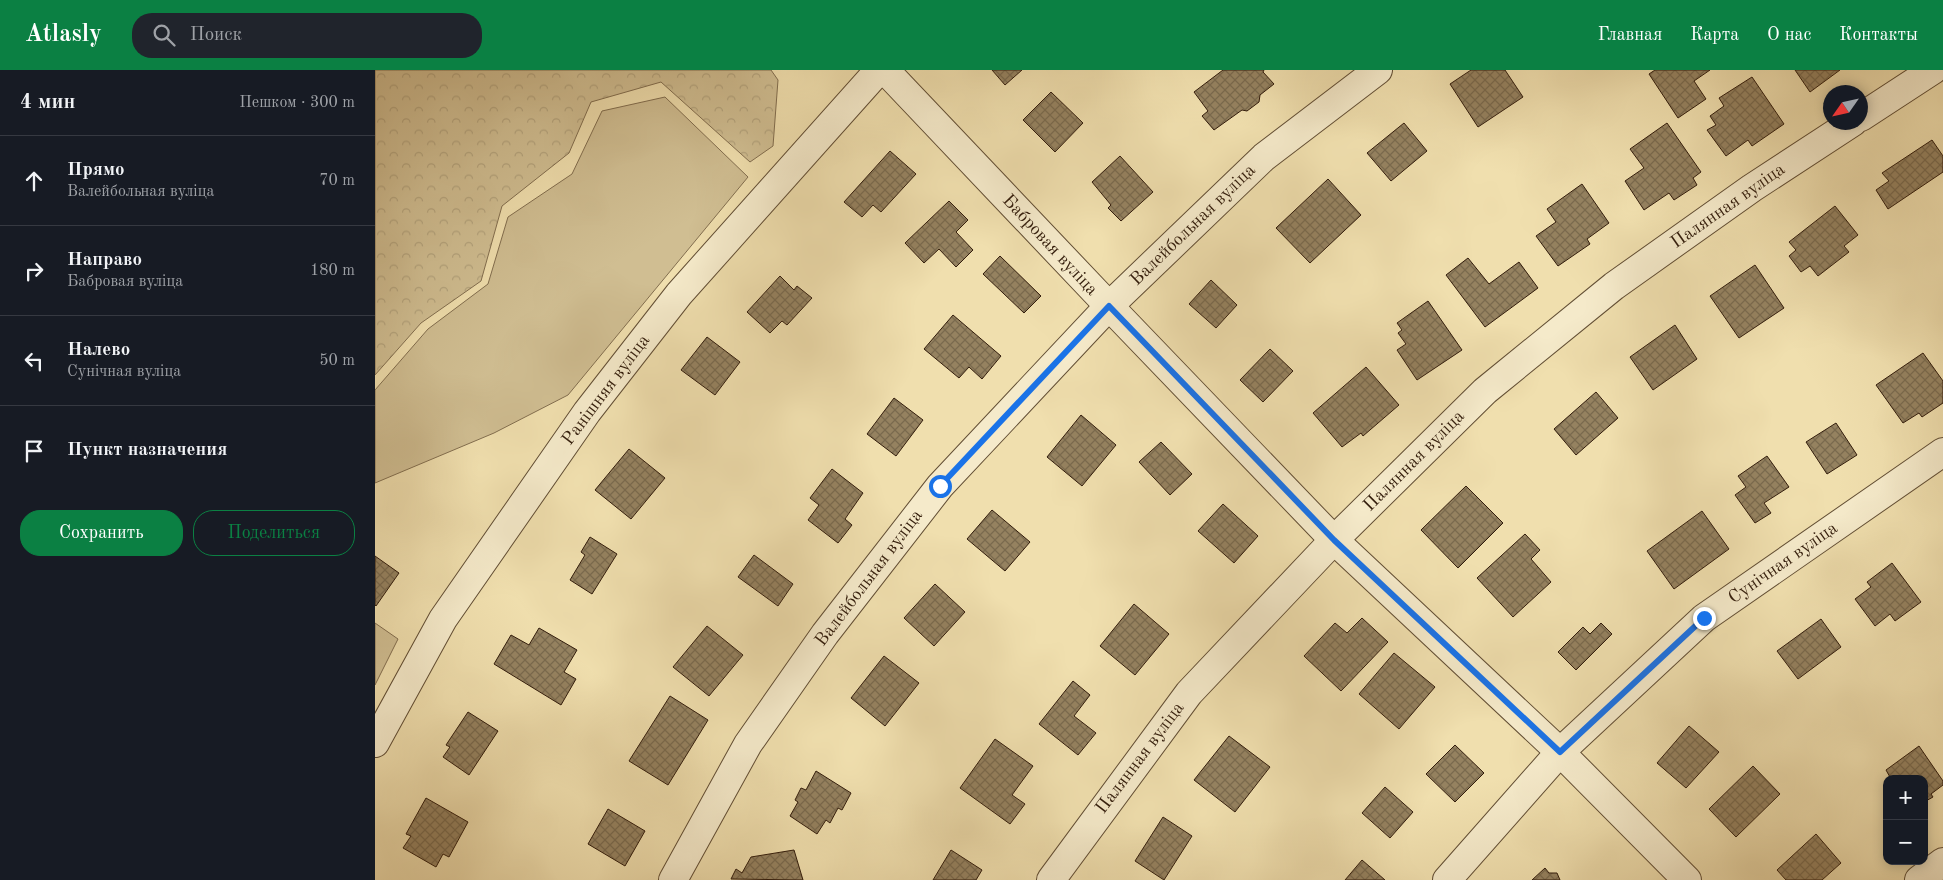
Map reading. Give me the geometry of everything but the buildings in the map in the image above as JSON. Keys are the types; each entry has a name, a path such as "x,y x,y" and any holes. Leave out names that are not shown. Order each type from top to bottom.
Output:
{"street":[{"name":"Ранішняя вуліца","path":"375,743 443,619 587,412 679,294 879,70"},
{"name":"Бабровая вуліца","path":"885,70 1334,540 1560,752 1687,880"},
{"name":"Валейбольная вуліца","path":"673,880 748,744 825,634 940,486 1109,306 1264,157 1378,70"},
{"path":"1868,113 1933,70"},
{"name":"Палянная вуліца","path":"1051,880 1189,693 1334,540 1485,391 1614,286 1752,188 1841,130"},
{"name":"Сунічная вуліца","path":"1447,880 1560,752 1704,618 1943,452"},
{"path":"1919,880 1943,862"}],"green space":[{"path":"375,70 771,70 778,80 773,146 750,162 661,82 591,102 569,153 502,206 481,281 421,323 375,375"},
{"path":"665,97 748,177 568,395 494,433 375,483 375,390 428,329 488,284 508,217 572,174 602,111"},
{"path":"375,623 398,639 375,685"}],"route":[{"path":"940,486 1109,306 1334,540 1560,752 1704,618"}]}
